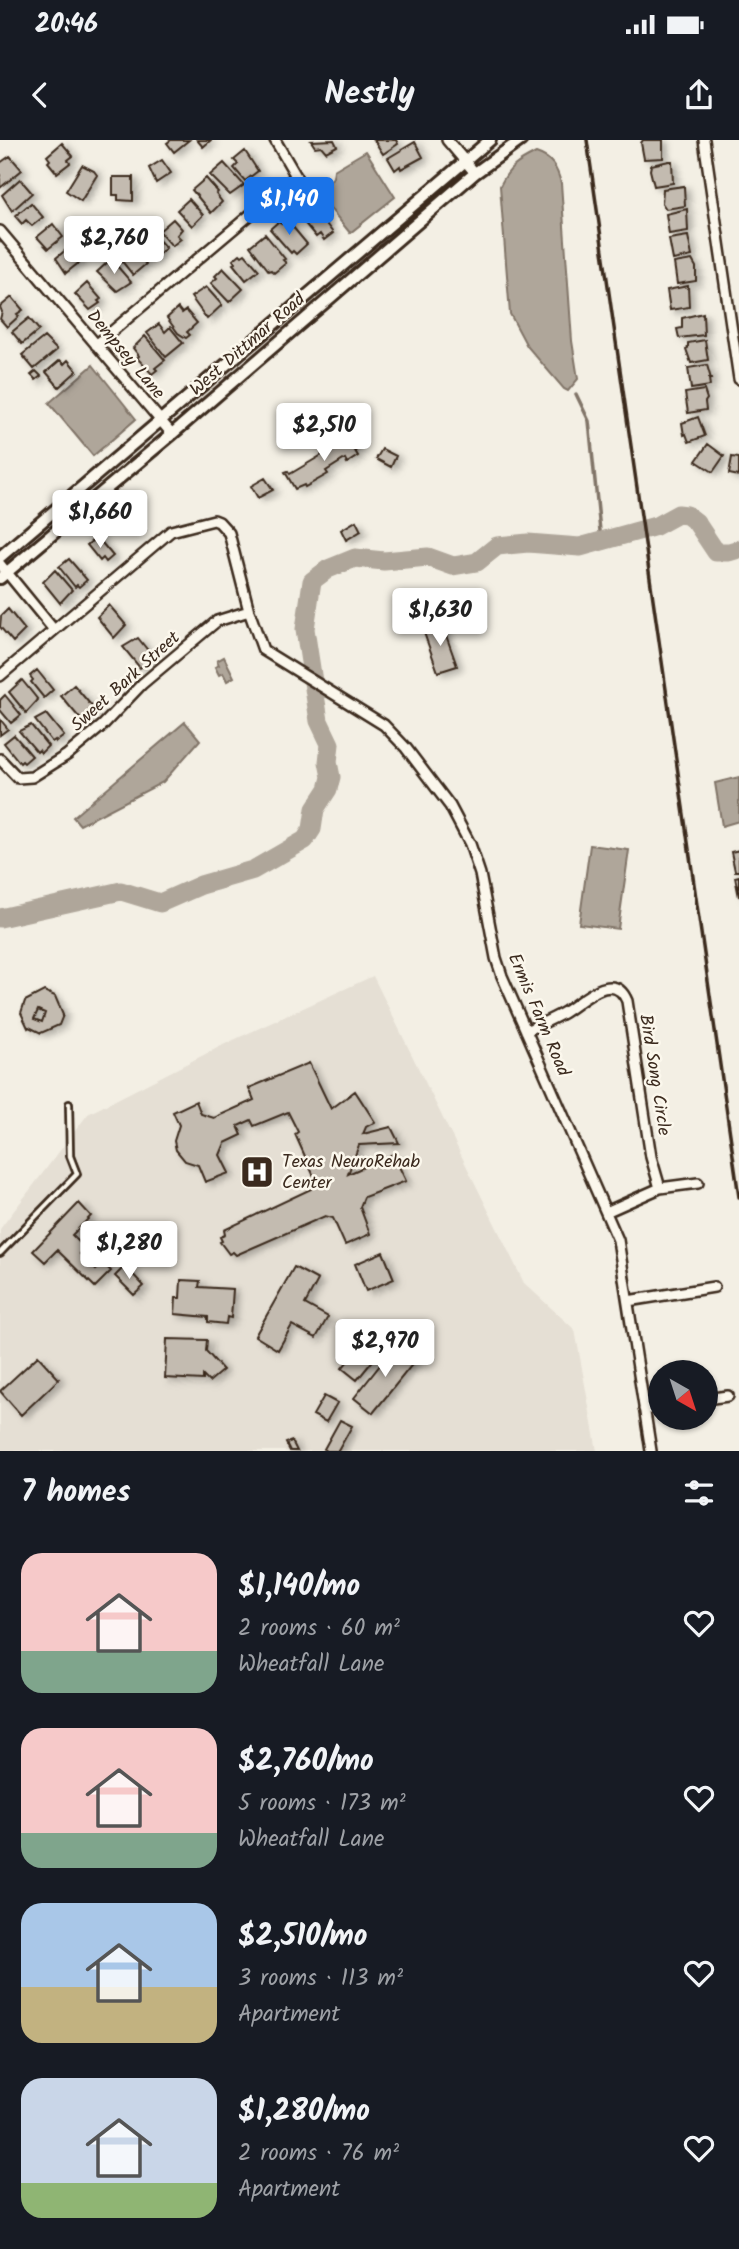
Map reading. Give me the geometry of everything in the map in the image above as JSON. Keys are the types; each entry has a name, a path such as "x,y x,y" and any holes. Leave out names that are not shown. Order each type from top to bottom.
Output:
{"street":[{"path":"96,345 296,176 275,140"},
{"path":"447,140 475,173"},
{"name":"West Dittmar Road","path":"0,557 490,140"},
{"name":"West Dittmar Road","path":"2,572 172,434 475,173 521,140"},
{"path":"704,140 739,379"},
{"name":"Dempsey Lane","path":"0,231 172,434"},
{"name":"Ermis Farm Road","path":"54,630 171,531 214,520 219,522 229,533 249,611 263,650 384,725 406,748 450,806 480,874 496,958 606,1212 622,1256 651,1451"},
{"path":"0,676 54,630 2,572"},
{"name":"Sweet Bark Street","path":"0,759 18,778 32,777 84,742 142,684 217,621 249,611"},
{"name":"Bird Song Circle","path":"526,1031 561,1014 599,989 609,986 624,994 650,1157 660,1188"},
{"path":"606,1212 660,1188 698,1183"},
{"path":"628,1301 714,1287"},
{"path":"718,1397 728,1396"},
{"path":"644,1409 648,1408"}],"lane":[{"path":"0,1253 77,1174 70,1156 69,1104"}],"shaded area":[{"path":"366,151 395,197 350,233 320,196 333,177 334,170"},
{"path":"536,153 553,164 561,183 572,341 578,379 568,391 527,346 510,314 500,186 515,166"},
{"path":"93,365 136,419 93,456 49,403"},
{"path":"224,657 234,677 227,681 223,673 219,675 215,667 219,665 217,661"},
{"path":"185,722 200,740 163,782 80,825 73,817"},
{"path":"739,777 739,821 722,826 715,783"},
{"path":"590,845 629,850 618,929 579,924"},
{"name":"Texas NeuroRehab Center","path":"373,976 524,1283 575,1330 597,1451 0,1451 0,1229 88,1114 227,1043"}],"building":[{"path":"171,140 189,140 174,152 167,143"},
{"path":"197,140 211,140 203,147"},
{"path":"334,140 337,146 326,152 321,146 315,147 311,141"},
{"path":"374,140 396,140 398,144 383,154"},
{"path":"643,140 663,140 663,158 644,159 641,143"},
{"path":"415,142 423,157 395,170 388,158"},
{"path":"62,143 73,156 68,160 70,163 57,173 48,162 50,160 47,156"},
{"path":"245,151 258,171 245,181 234,168 238,164 234,160"},
{"path":"10,156 22,170 0,188 0,163"},
{"path":"162,160 171,173 156,183 149,168"},
{"path":"672,161 673,183 654,186 651,165"},
{"path":"224,163 244,185 230,195 210,175"},
{"path":"82,165 97,175 81,201 66,191"},
{"path":"113,177 133,177 133,201 118,200 118,195 113,195"},
{"path":"206,178 218,192 216,194 222,202 211,213 192,190"},
{"path":"20,179 32,193 12,211 2,195"},
{"path":"684,186 685,206 666,209 662,203 663,189"},
{"path":"189,199 203,215 192,226 177,210"},
{"path":"31,203 43,217 32,226 26,220 22,224 15,216"},
{"path":"314,208 333,233 324,240 320,234 316,237 303,221 305,215"},
{"path":"687,209 688,231 669,234 666,214"},
{"path":"173,219 182,229 177,235 181,239 172,246 159,231"},
{"path":"287,220 307,244 296,254 293,251 291,253 270,229 278,222 282,224"},
{"path":"53,224 63,237 48,249 37,237"},
{"path":"265,234 286,263 274,273 269,271 250,246"},
{"path":"154,235 166,248 153,259 138,244 146,237 148,240"},
{"path":"688,236 692,256 673,260 669,239"},
{"path":"78,240 86,250 78,257 81,261 66,273 56,258"},
{"path":"133,249 146,264 133,275 120,259"},
{"path":"240,254 245,254 259,270 246,280 233,264 233,260"},
{"path":"111,259 131,282 117,291 97,272"},
{"path":"692,260 696,267 696,281 677,284 674,263"},
{"path":"223,268 243,289 229,302 211,283"},
{"path":"87,283 101,299 98,301 100,303 90,310 75,294"},
{"path":"688,286 689,307 670,310 667,290"},
{"path":"206,287 222,305 207,319 191,297"},
{"path":"12,297 23,310 7,327 0,319 0,307"},
{"path":"178,308 182,313 186,310 197,323 187,332 190,335 186,338 178,333 167,318"},
{"path":"703,313 704,335 679,338 677,329 682,328 682,318"},
{"path":"29,318 39,330 22,344 12,332"},
{"path":"159,324 165,332 170,327 183,343 166,357 147,333"},
{"path":"145,336 165,360 152,374 137,358 139,356 133,348"},
{"path":"44,337 57,350 34,369 22,355"},
{"path":"705,340 708,360 691,363 686,349 688,343"},
{"path":"60,360 64,364 68,360 77,371 59,387 46,372"},
{"path":"707,365 710,386 691,389 688,368"},
{"path":"36,371 41,376 36,380 31,375"},
{"path":"704,390 706,410 688,413 685,393"},
{"path":"698,417 705,436 689,442 686,434 684,435 682,423"},
{"path":"343,431 358,456 347,463 345,459 326,471 328,474 305,487 304,485 295,489 285,472 290,474 337,446 332,438"},
{"path":"708,444 724,456 713,472 696,461"},
{"path":"382,449 396,456 391,467 376,459"},
{"path":"732,457 739,458 739,476 729,474"},
{"path":"265,478 273,490 258,498 251,486"},
{"path":"356,521 361,531 346,540 341,530"},
{"path":"97,537 113,556 106,562 103,558 100,561 87,545"},
{"path":"69,559 87,580 79,587 75,587 59,567"},
{"path":"55,570 72,590 60,603 43,582"},
{"path":"109,605 126,625 114,638 97,617"},
{"path":"8,609 25,630 13,642 0,627 1,616"},
{"path":"442,624 457,666 438,672 423,630"},
{"path":"138,638 154,658 140,668 123,647"},
{"path":"37,670 53,690 44,698 31,682 33,680 30,676"},
{"path":"22,680 38,700 26,713 9,692"},
{"path":"74,685 95,710 82,721 61,696"},
{"path":"5,695 21,715 11,723 0,710 0,700"},
{"path":"46,714 64,736 56,742 52,742 35,720"},
{"path":"0,719 8,729 0,735"},
{"path":"31,725 48,746 41,753 39,750 37,752 19,731"},
{"path":"14,735 32,756 24,763 20,763 4,743"},
{"path":"739,850 739,871 735,871 731,852"},
{"path":"739,876 739,897 735,877"},
{"path":"44,991 55,996 63,1015 59,1025 41,1033 28,1028 21,1013 25,1001","holes":["38,1010 45,1013 42,1022 34,1019"]},
{"path":"309,1063 331,1109 355,1091 375,1122 366,1127 363,1134 391,1127 399,1143 359,1145 348,1174 393,1154 406,1181 364,1197 360,1207 370,1234 345,1245 333,1218 325,1216 236,1255 233,1252 229,1254 220,1242 220,1237 225,1235 224,1230 311,1189 316,1181 295,1134 298,1132 288,1112 254,1126 251,1120 238,1126 242,1135 225,1143 220,1155 229,1173 205,1182 198,1165 185,1161 176,1150 174,1141 179,1125 173,1112 196,1101 201,1114 214,1118 254,1100 249,1088"},
{"path":"79,1203 91,1216 72,1235 85,1248 80,1254 96,1270 103,1263 111,1271 95,1287 57,1250 45,1262 33,1251"},
{"path":"383,1252 394,1279 366,1291 355,1264"},
{"path":"125,1266 144,1286 134,1295 115,1276"},
{"path":"294,1267 318,1280 305,1304 328,1317 316,1338 292,1325 278,1350 255,1336"},
{"path":"181,1280 200,1281 199,1287 233,1289 231,1318 227,1317 226,1324 208,1322 208,1317 175,1314 176,1298 180,1298"},
{"path":"379,1324 393,1336 357,1380 342,1368"},
{"path":"167,1339 207,1340 206,1351 223,1370 209,1382 203,1376 203,1380 165,1378"},
{"path":"396,1345 415,1361 373,1413 354,1398"},
{"path":"38,1356 59,1379 21,1415 0,1391"},
{"path":"324,1396 337,1403 326,1422 313,1415"},
{"path":"340,1420 352,1426 338,1451 327,1451 324,1449"},
{"path":"292,1441 297,1451 290,1451 286,1443"}],"waterway":[{"path":"576,394 589,421 601,541"},
{"path":"0,918 121,891 160,903 201,885 253,870 305,840 312,829 315,809 328,789 331,777 328,762 330,744 319,721 305,629 312,581 328,569 355,558 384,561 428,557 453,566 477,562 497,546 528,543 580,547 656,526 678,514 687,515 696,522 716,552 739,549"}],"railway":[{"path":"587,140 739,1197"}],"place":[{"name":"Texas NeuroRehab Center","path":"257,1172"}]}
